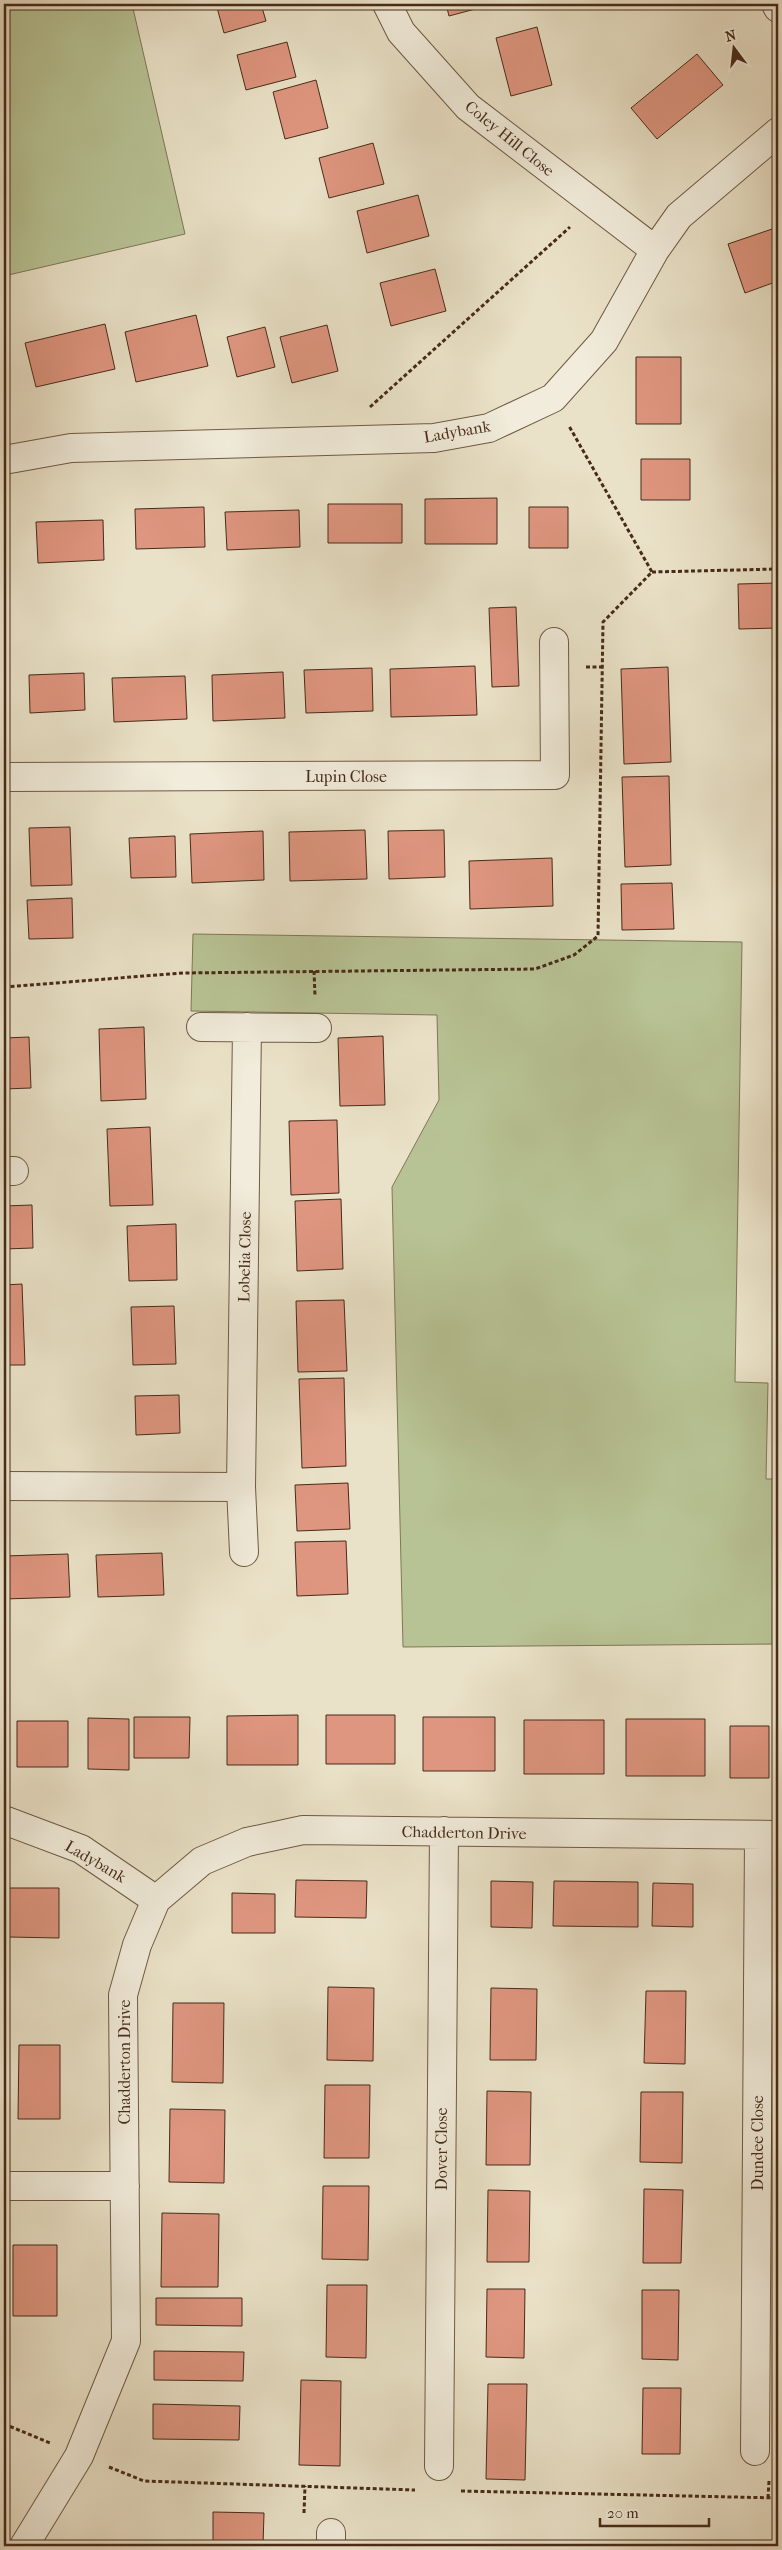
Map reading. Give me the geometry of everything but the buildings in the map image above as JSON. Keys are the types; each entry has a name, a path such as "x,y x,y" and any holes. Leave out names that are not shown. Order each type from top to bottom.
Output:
{"street":[{"name":"Coley Hill Close","path":"387,4 401,32 468,107 655,250"},
{"path":"776,4 778,8"},
{"name":"Ladybank","path":"4,460 71,448 434,438 489,428 553,398 604,341 655,250 679,216 778,132"},
{"name":"Lupin Close","path":"4,777 555,775 554,642"},
{"path":"201,1027 317,1028"},
{"name":"Lobelia Close","path":"244,1552 241,1487 247,1027"},
{"path":"4,1486 241,1487"},
{"name":"Ladybank","path":"4,1820 81,1849 156,1900"},
{"name":"Chadderton Drive","path":"24,2546 79,2456 126,2341 123,1995 138,1945 156,1900 202,1861 247,1842 303,1830 769,1835"},
{"name":"Dover Close","path":"439,2466 444,1832"},
{"name":"Dundee Close","path":"756,2450 769,1835"},
{"path":"4,2186 124,2186"}],"path":[{"path":"368,408 595,205"},
{"path":"553,398 652,572"},
{"path":"4,987 183,973 535,969 574,955 598,936 604,622 652,572 778,568"},
{"path":"4,2424 144,2481 421,2490"},
{"path":"458,2491 778,2498"}],"green space":[{"path":"4,4 132,4 185,234 4,276"},
{"path":"193,934 742,942 735,1382 768,1383 766,1479 778,1479 778,1644 403,1647 392,1187 439,1100 437,1015 191,1011"}]}
